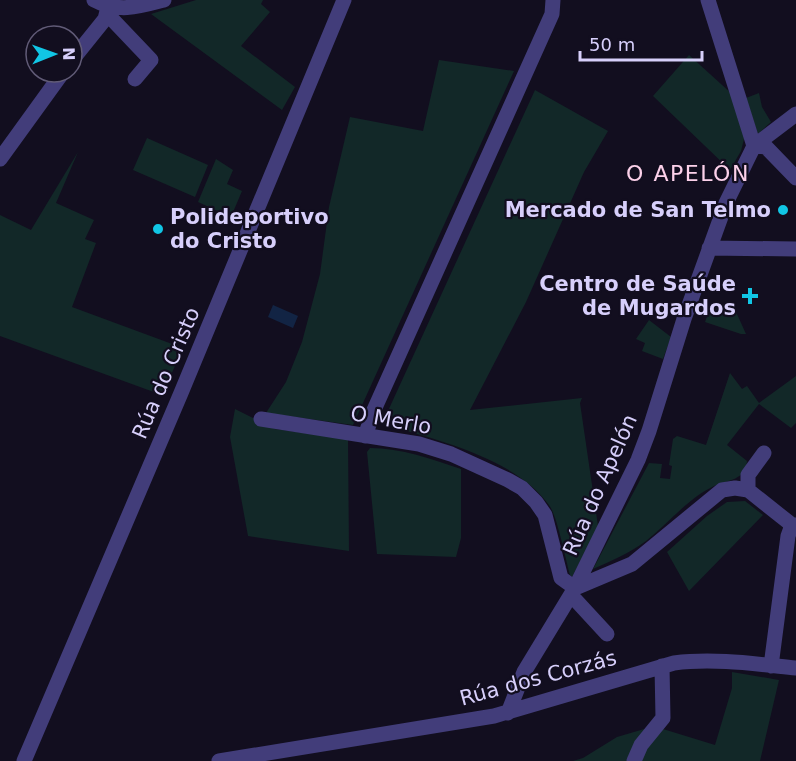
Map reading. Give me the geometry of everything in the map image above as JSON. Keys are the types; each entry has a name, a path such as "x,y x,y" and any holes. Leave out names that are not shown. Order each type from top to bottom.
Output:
{"street":[{"path":"94,0 108,7 126,8 164,0"},
{"name":"Rúa do Cristo","path":"24,761 185,383 344,0"},
{"path":"365,436 374,410 552,14 553,0"},
{"path":"708,0 754,146 766,147 796,178"},
{"path":"84,45 105,19 108,7"},
{"path":"108,7 111,18 151,60 135,78"},
{"path":"0,159 54,84"},
{"name":"Rúa do Apelón","path":"508,712 524,672 573,592 638,460 726,203 754,146 796,114"},
{"path":"709,248 796,249"},
{"name":"O Merlo","path":"261,418 419,444 451,454 522,488 545,515 561,578 607,633"},
{"path":"748,490 748,475 762,460"},
{"path":"573,592 632,564 722,490 735,488 748,490 794,525 788,536 771,666"},
{"name":"Rúa dos Corzás","path":"219,761 508,712 662,666 690,661 796,668"},
{"path":"634,761 641,745 663,718 662,666"}],"green space":[{"path":"196,0 263,0 261,4 270,12 241,46 295,87 282,110 151,14"},
{"path":"689,55 732,94 745,135 741,151 730,170 653,96"},
{"path":"439,60 514,71 353,425 266,413 286,382 302,342 320,274 329,207 350,117 423,131"},
{"path":"535,90 608,131 584,172 526,302 470,410 582,398 580,403 598,526 572,577 552,510 534,489 516,475 473,452 382,424"},
{"path":"759,93 762,107 771,122 758,134 746,98"},
{"path":"147,138 208,165 195,197 133,170"},
{"path":"78,152 56,203 94,220 85,239 96,243 72,307 183,348 162,395 0,336 0,215 31,230"},
{"path":"216,159 233,170 227,184 242,191 231,217 198,202"},
{"path":"732,303 746,334 705,322 709,311"},
{"path":"649,320 671,337 663,359 642,351 645,343 636,339"},
{"path":"730,373 742,389 747,386 759,403 796,376 796,423 791,428 759,404 727,445 747,461 740,476 704,491 640,545 593,569 649,463 662,464 660,478 670,479 672,466 669,465 673,439 677,436 706,445"},
{"path":"235,409 275,429 348,439 349,551 248,536 230,437"},
{"path":"370,448 405,452 461,469 461,538 456,557 377,554 367,452"},
{"path":"745,501 763,515 689,591 667,552 707,516 727,502"},
{"path":"732,672 779,680 760,761 640,761 646,747 663,729 715,745 732,688"},
{"path":"651,727 627,761 573,761 583,758 617,737"}],"water":[{"path":"273,305 298,316 293,328 268,317"}],"place":[{"name":"Mercado de San Telmo","path":"783,210"},
{"name":"Polideportivo do Cristo","path":"158,229"},
{"name":"Centro de Saúde de Mugardos","path":"750,296"}],"district":[{"name":"O APELÓN","path":"688,173"}]}
